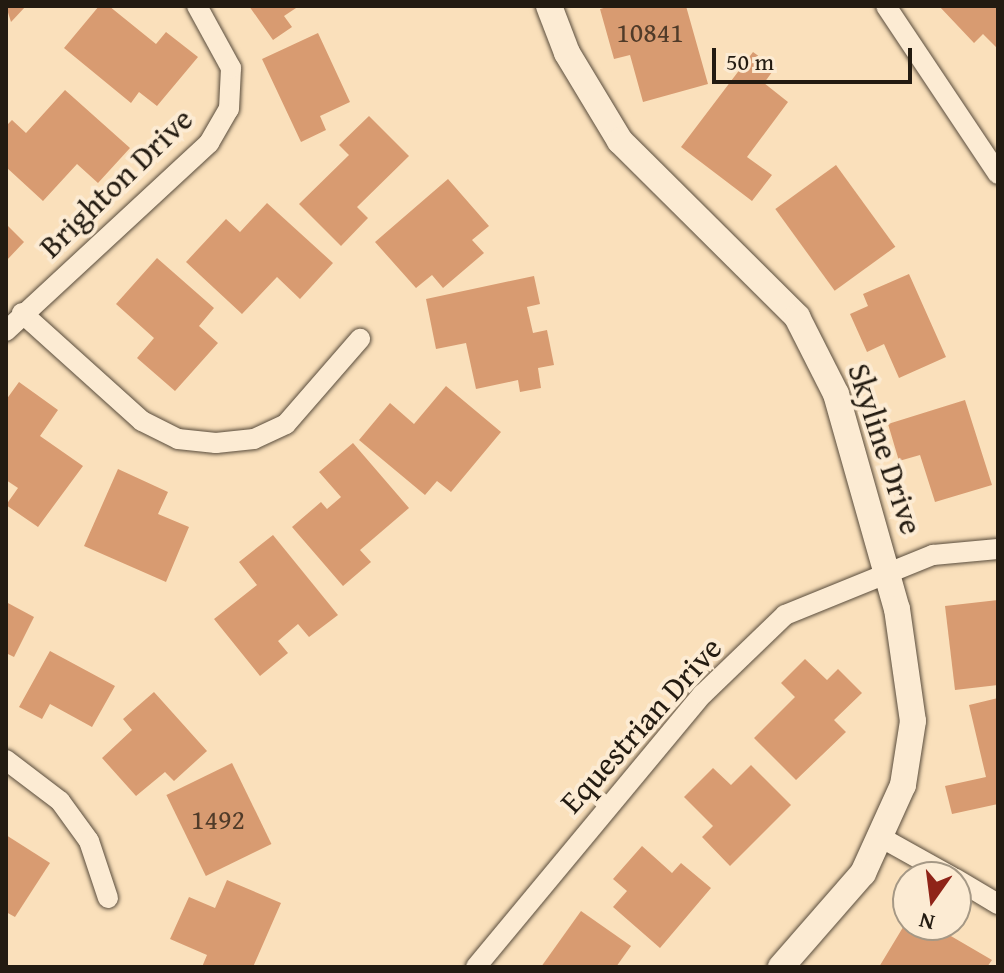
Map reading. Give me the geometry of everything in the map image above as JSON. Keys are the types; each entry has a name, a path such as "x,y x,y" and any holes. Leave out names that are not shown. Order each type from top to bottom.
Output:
{"street":[{"name":"Brighton Drive","path":"6,331 209,143 229,109 231,68 197,6"},
{"name":"Skyline Drive","path":"549,6 567,53 620,141 797,317 836,394 888,570 908,654 913,721 903,785 882,838 847,896 781,967"},
{"path":"886,6 998,174"},
{"path":"22,313 142,421 178,439 216,443 254,439 286,424 360,339"},
{"name":"Equestrian Drive","path":"476,967 703,694 785,615 888,570 933,555 998,549"},
{"path":"6,760 60,801 89,841 108,898"},
{"path":"882,838 923,861"},
{"path":"972,889 998,904"}],"building":[{"path":"6,6 26,6 11,22"},
{"path":"99,6 109,6 156,44 166,32 198,57 157,106 139,92 131,103 64,48"},
{"path":"249,6 299,6 284,16 292,27 273,40"},
{"path":"611,6 686,6 708,84 643,102 630,55 614,59 600,9"},
{"path":"939,6 998,6 998,49 983,34 974,43"},
{"path":"318,33 350,102 320,116 326,130 301,142 262,59"},
{"path":"753,52 775,68 764,83 788,102 747,157 772,175 752,201 681,147"},
{"path":"65,90 130,148 98,183 77,164 43,201 6,167 6,126 12,120 26,133"},
{"path":"369,116 409,156 357,207 368,218 341,246 299,204 349,155 339,145"},
{"path":"836,165 895,247 835,291 775,209"},
{"path":"448,179 489,226 472,240 484,253 443,288 432,275 416,288 375,242"},
{"path":"267,203 333,263 300,299 277,277 242,314 186,262 226,219 240,232"},
{"path":"6,224 24,242 6,261"},
{"path":"157,258 214,308 199,326 218,343 175,391 137,358 154,338 116,304"},
{"path":"909,274 946,357 899,378 884,344 867,352 850,314 868,306 863,294"},
{"path":"534,276 540,304 527,307 533,333 547,330 554,365 538,368 541,388 520,392 518,380 476,389 466,343 436,349 426,299"},
{"path":"19,382 58,410 40,436 83,466 38,527 6,505 18,488 6,480 6,400"},
{"path":"446,386 501,432 451,492 437,481 425,495 359,440 390,403 414,424"},
{"path":"965,400 992,485 935,502 920,455 899,461 888,424"},
{"path":"353,443 409,508 360,550 371,562 343,586 292,527 321,502 327,509 341,497 319,472"},
{"path":"118,469 168,492 158,514 189,527 166,582 84,546"},
{"path":"273,535 338,615 309,637 298,624 278,641 288,653 260,676 214,619 257,585 239,562"},
{"path":"998,600 998,685 955,690 945,606"},
{"path":"6,602 34,617 14,657 6,653"},
{"path":"50,651 115,686 92,727 50,704 42,719 19,707"},
{"path":"805,659 827,680 838,669 862,693 834,720 846,732 796,780 754,738 795,697 781,683"},
{"path":"154,692 207,751 174,781 165,772 136,796 102,758 132,730 123,719"},
{"path":"998,698 998,804 952,814 945,786 986,777 969,705"},
{"path":"232,763 271,844 206,876 166,795"},
{"path":"751,765 791,805 730,866 702,837 713,826 684,797 713,768 731,785"},
{"path":"6,835 50,863 15,917 6,912"},
{"path":"642,846 672,873 681,863 711,888 660,948 613,907 627,891 613,879"},
{"path":"227,880 281,903 253,967 202,967 207,955 170,939 189,897 215,908"},
{"path":"581,911 631,946 616,967 541,967"},
{"path":"895,941 959,941 992,960 987,967 879,967"}]}
